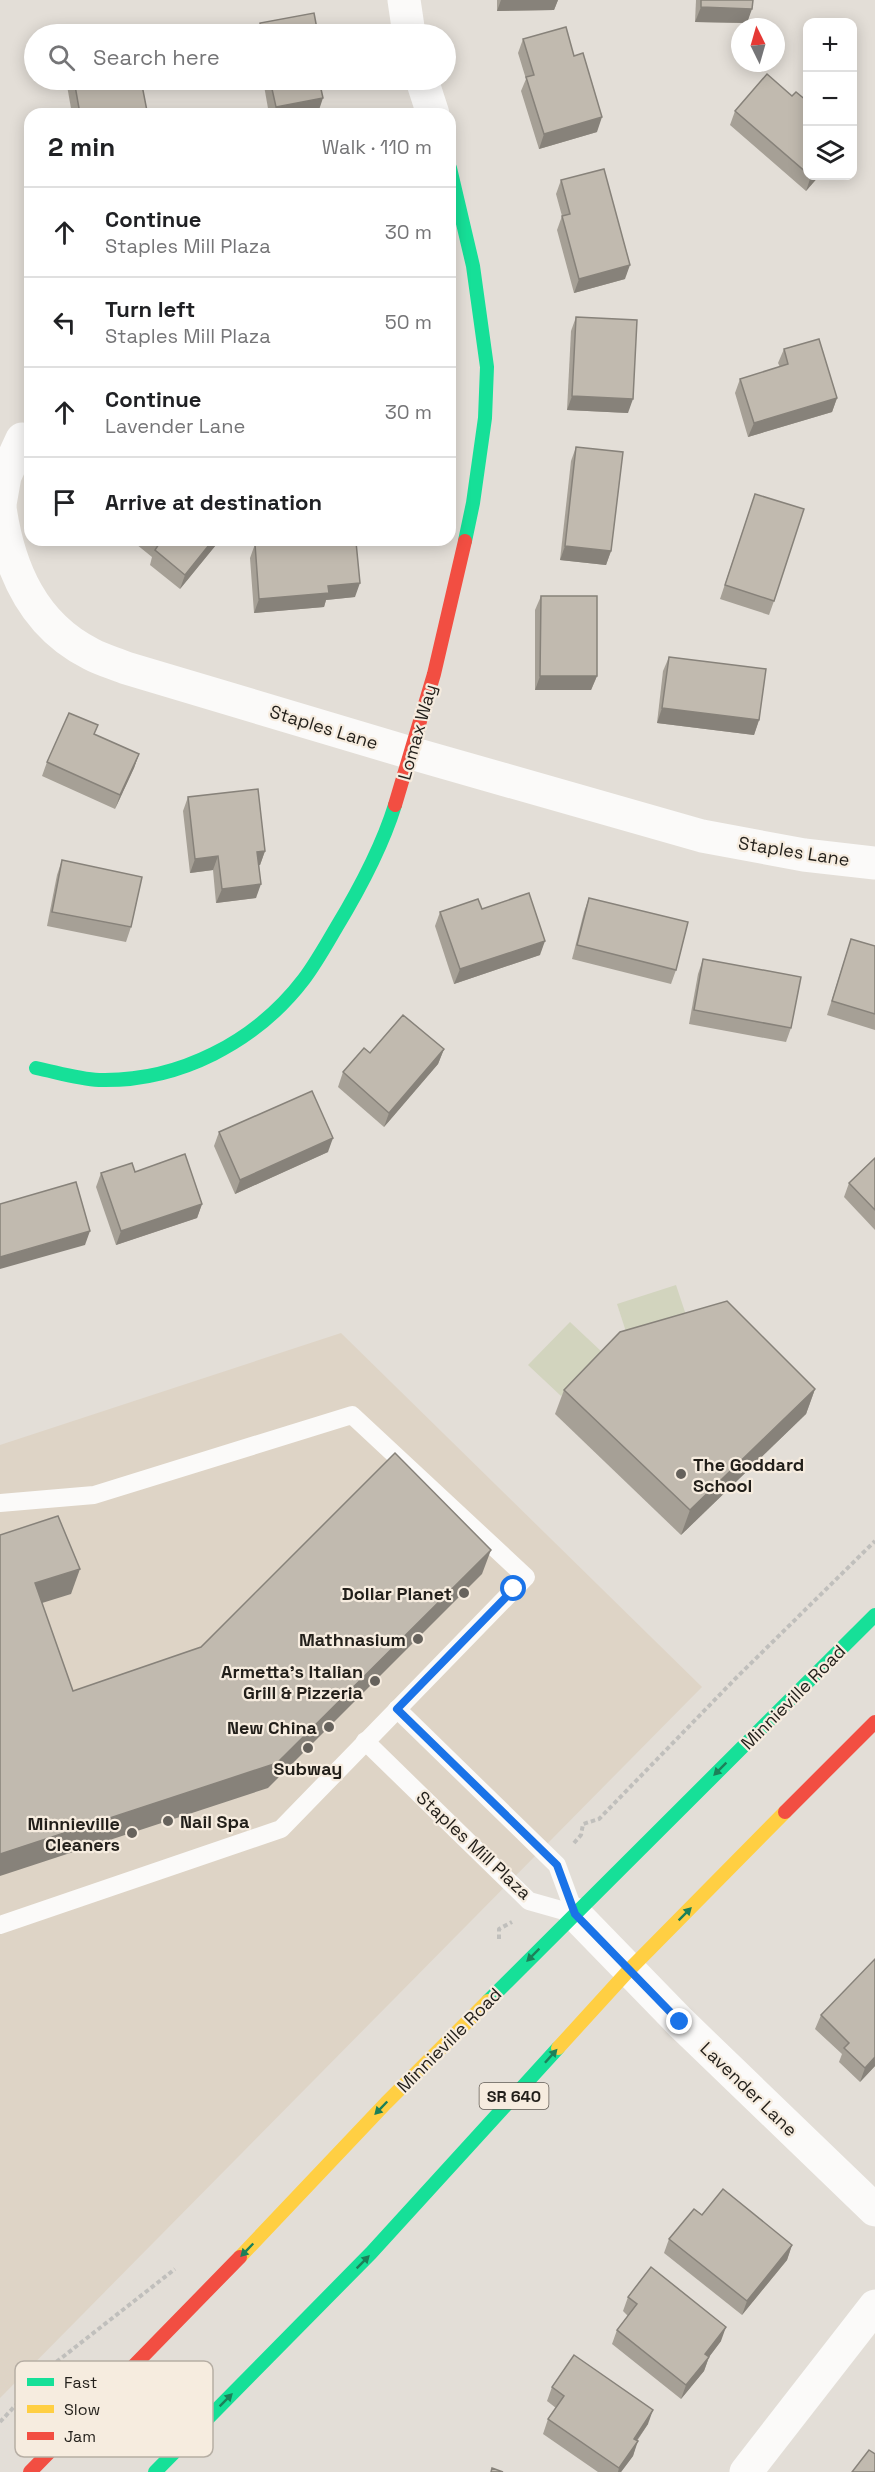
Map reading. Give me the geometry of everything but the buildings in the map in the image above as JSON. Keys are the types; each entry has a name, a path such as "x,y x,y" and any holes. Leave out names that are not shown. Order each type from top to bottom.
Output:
{"main road":[{"name":"Lomax Way","path":"36,1068 98,1080 153,1076 197,1062 238,1041 274,1013 304,978 351,904 389,823 411,753 434,674 473,503 485,418 487,367 473,266 456,194"},
{"name":"Minnieville Road","path":"138,2361 386,2103 875,1615"},
{"name":"SR 640","path":"213,2413 371,2253 630,1969 875,1722"},
{"name":"Minnieville Road","path":"30,2472 45,2457"},
{"name":"SR 640","path":"155,2472 170,2457"}],"street":[{"path":"404,0 408,24"},
{"path":"425,90 431,108"},
{"name":"Staples Lane","path":"22,439 5,476 0,506 4,536 15,573 39,611 65,638 91,654 126,668 411,753 702,836 804,855 875,863"},
{"name":"Lavender Lane","path":"575,1914 680,2022 875,2210"},
{"path":"746,2472 875,2307"}],"lane":[{"path":"0,1503 93,1495 352,1415 526,1577 281,1828 0,1925"},
{"path":"397,1709 557,1865 575,1914"},
{"name":"Staples Mill Plaza","path":"366,1742 529,1901 575,1914"}],"path":[{"path":"581,1835 583,1824 599,1819 736,1678 875,1541"}],"shaded area":[{"path":"341,1333 702,1687 37,2361 15,2361 15,2383 0,2398 0,1445"}],"green space":[{"path":"676,1285 688,1321 629,1341 617,1304"},
{"path":"570,1322 603,1353 561,1396 528,1365"}],"traffic: fast":[{"path":"456,194 473,266 487,367 485,418 465,541"},
{"path":"36,1068 99,1080 129,1079 158,1074 186,1066 214,1054 263,1022 285,1002 313,967 369,868 384,837 395,805"},
{"path":"488,2001 875,1615"},
{"path":"213,2413 371,2253 558,2048"},
{"path":"155,2472 170,2457"}],"traffic: slow":[{"path":"558,2048 630,1969 785,1812"},
{"path":"240,2257 386,2103 488,2001"}],"traffic: jam":[{"path":"395,805 434,674 465,541"},
{"path":"785,1812 875,1722"},
{"path":"138,2361 240,2257"},
{"path":"30,2472 45,2457"}],"place":[{"name":"The Goddard School","path":"681,1474"},
{"name":"Dollar Planet","path":"464,1593"},
{"name":"Mathnasium","path":"418,1639"},
{"name":"Armetta's Italian Grill & Pizzeria","path":"375,1681"},
{"name":"New China","path":"329,1727"},
{"name":"Subway","path":"308,1748"},
{"name":"Nail Spa","path":"168,1821"},
{"name":"Minnieville Cleaners","path":"132,1833"}],"route":[{"path":"514,1589 397,1709 557,1865 575,1914 680,2022"}]}
